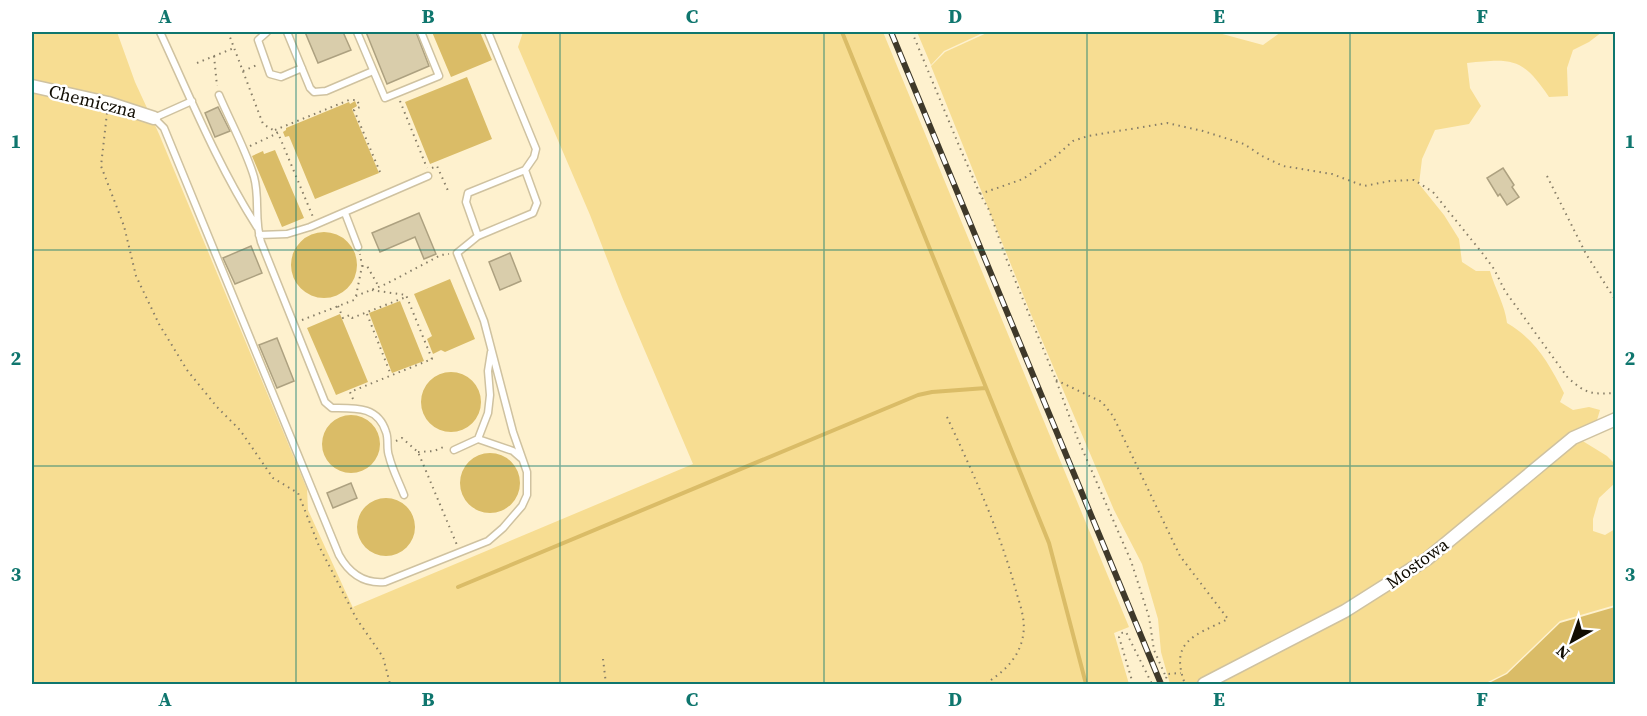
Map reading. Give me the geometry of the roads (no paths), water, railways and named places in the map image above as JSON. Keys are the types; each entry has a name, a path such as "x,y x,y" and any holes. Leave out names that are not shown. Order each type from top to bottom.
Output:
{"street":[{"name":"Chemiczna","path":"32,86 108,103 154,118"},
{"name":"Mostowa","path":"1204,684 1324,622 1401,577 1427,559 1573,438 1616,418"}],"lane":[{"path":"160,32 230,184 257,228 325,402 332,408 364,409 377,417 386,430 389,456 404,495"},
{"path":"267,32 258,40 270,74 276,77 302,68"},
{"path":"287,32 310,88 314,92 320,93 373,71"},
{"path":"357,32 385,98 439,76 421,32"},
{"path":"478,236 466,202 468,193 525,170 534,157 536,149 488,32"},
{"path":"219,94 254,177 257,228"},
{"path":"192,101 154,118 164,128 345,566 366,581 375,583 385,582 461,554 488,541 522,506 526,495 527,472 484,321 457,253 478,236 533,213 537,203 525,170"},
{"path":"259,235 287,234 317,225 428,176"},
{"path":"345,213 358,247"},
{"path":"454,450 478,439 489,413 488,371 491,348"},
{"path":"478,439 513,451 522,458"}],"waterway":[{"path":"842,32 1049,543 1086,684"},
{"path":"458,587 918,395 986,388"}],"railway":[{"path":"891,32 1161,684"}]}
